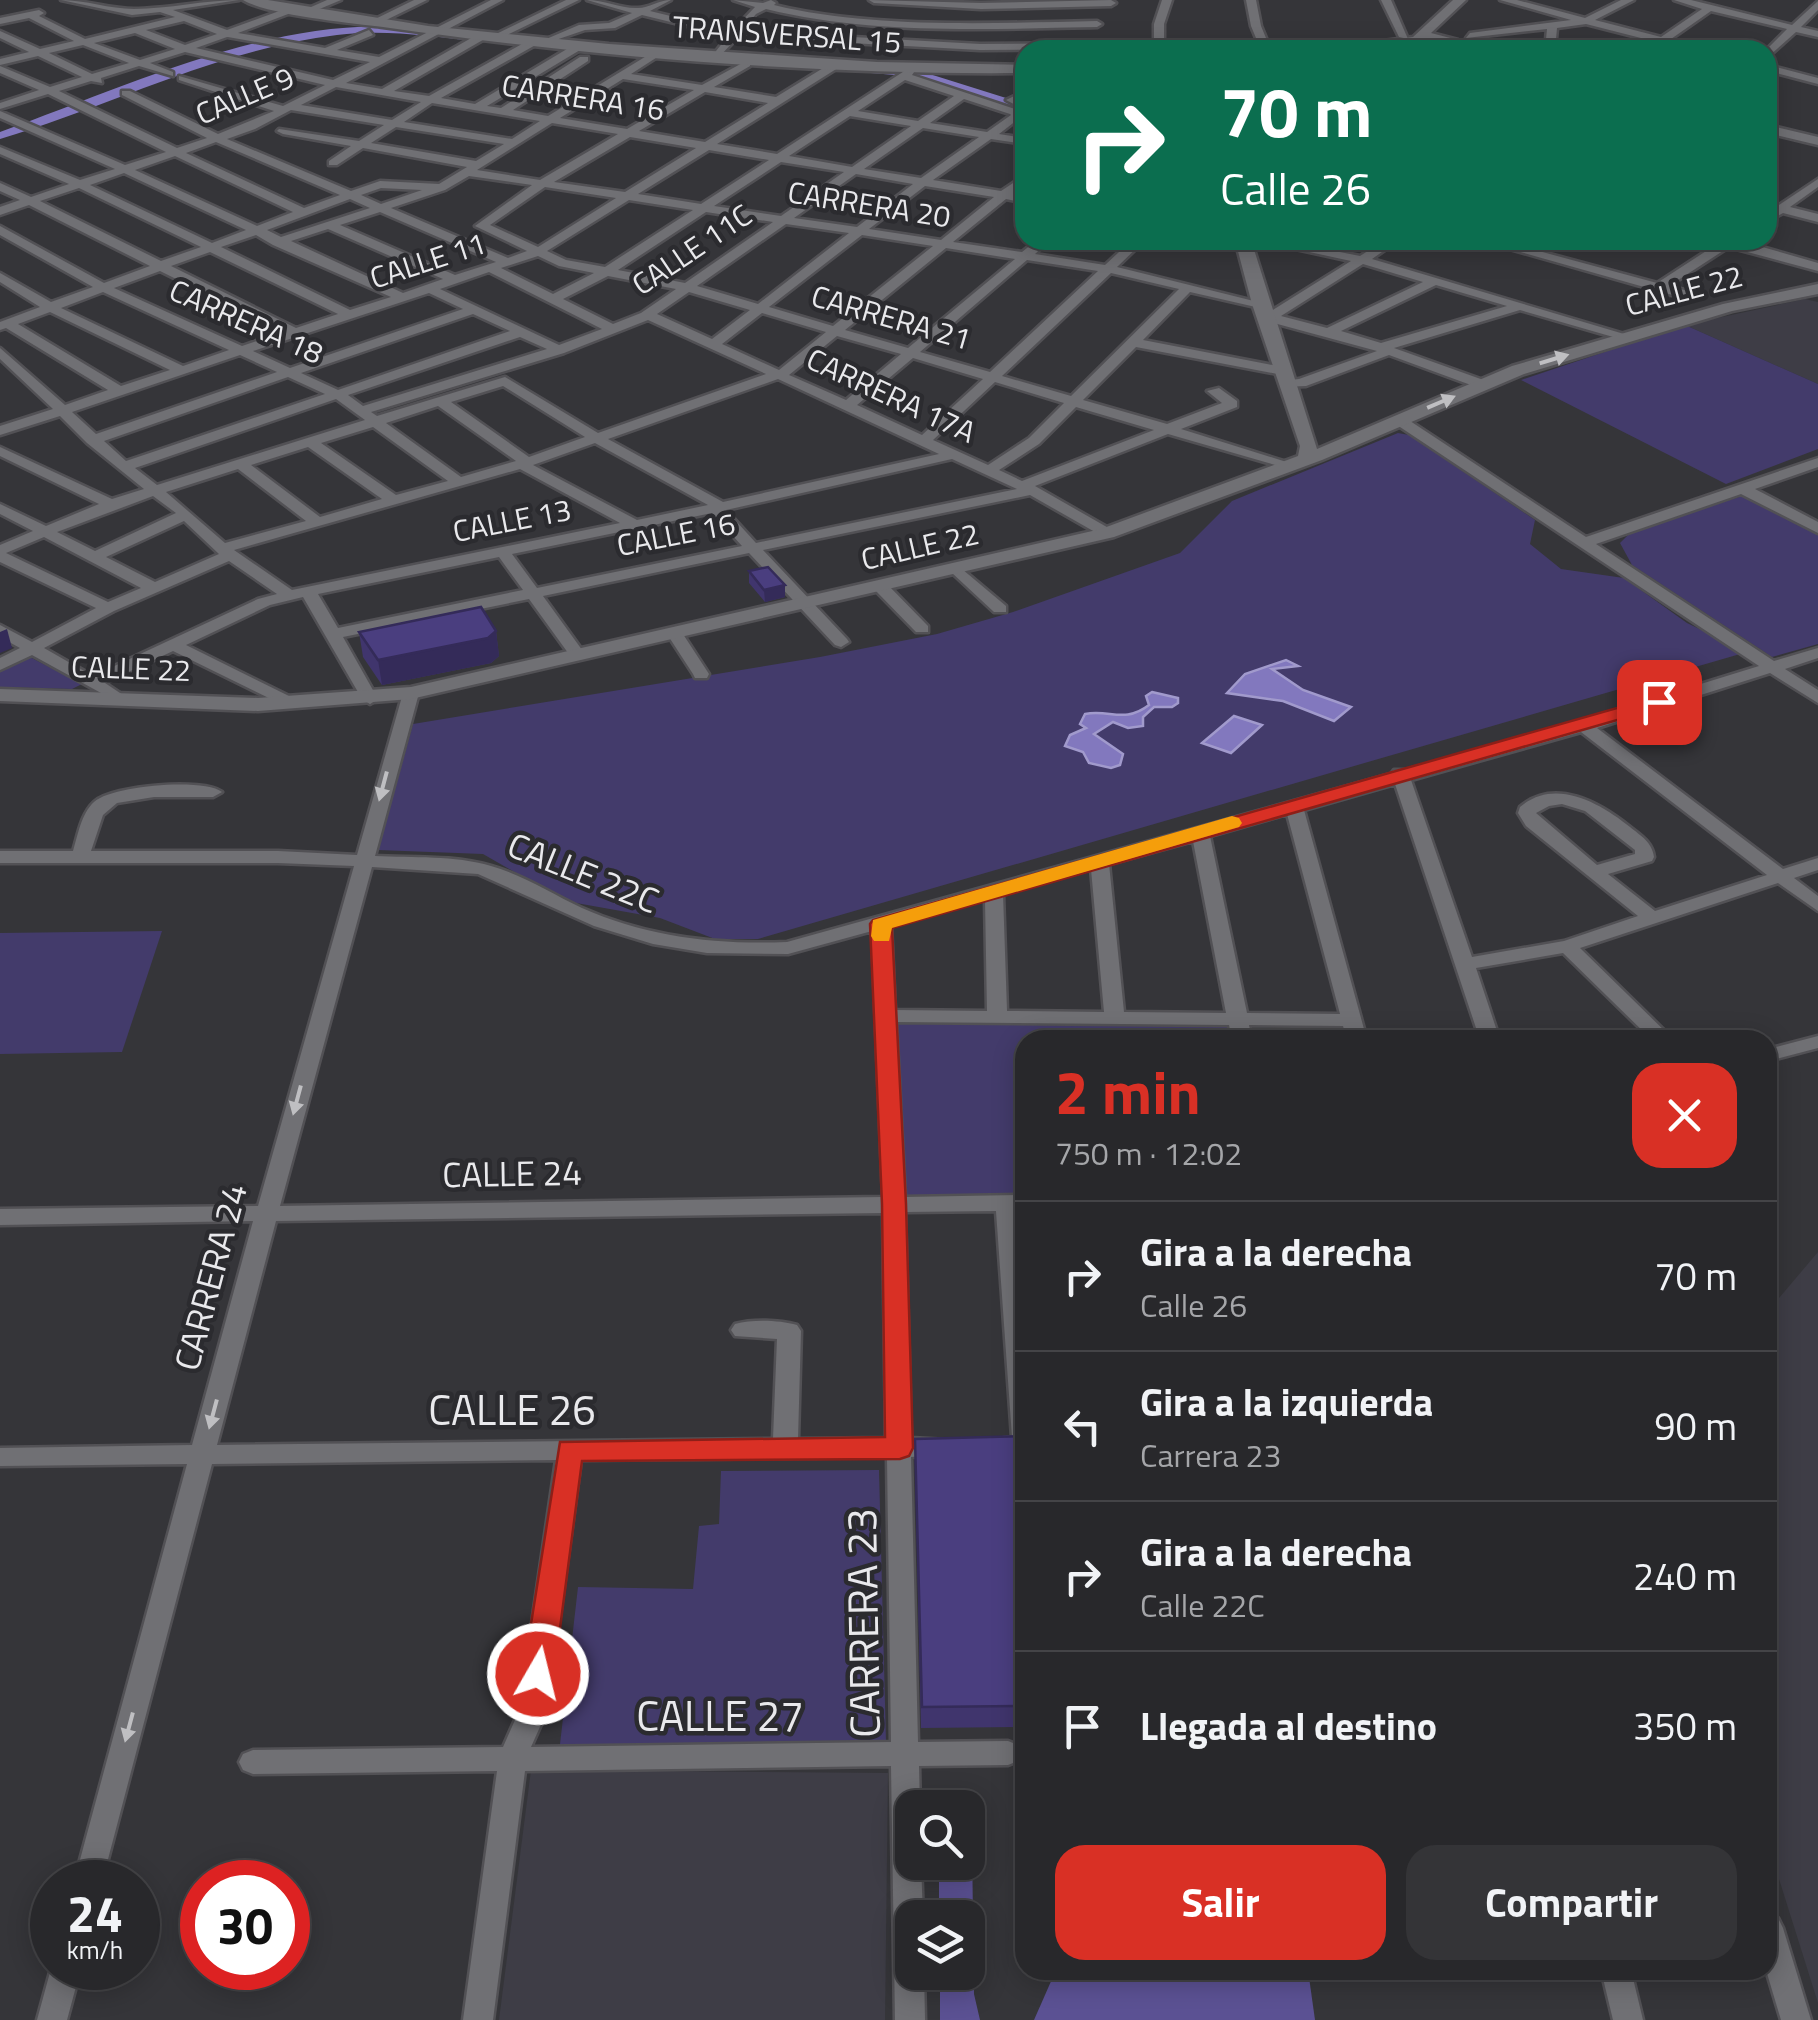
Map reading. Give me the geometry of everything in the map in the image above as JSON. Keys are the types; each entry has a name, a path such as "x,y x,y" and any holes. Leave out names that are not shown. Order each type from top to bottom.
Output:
{"street":[{"path":"65,4 132,12 234,0"},
{"name":"TRANSVERSAL 15","path":"248,0 370,28 582,49 833,67 875,66 909,72 1015,70"},
{"path":"0,106 336,0"},
{"path":"326,51 422,0"},
{"name":"CALLE 9","path":"0,211 216,138 287,109 429,32 498,0"},
{"path":"384,92 483,37 574,0"},
{"path":"592,0 733,34 889,44 1015,47"},
{"path":"333,163 432,100 536,42 582,27 611,26 666,0"},
{"path":"738,0 814,18 901,23 1096,24"},
{"path":"716,56 753,12 778,0"},
{"path":"874,0 1111,2"},
{"path":"1159,40 1159,24 1167,0"},
{"path":"1251,0 1262,40"},
{"path":"1386,0 1411,40"},
{"path":"1417,40 1460,0"},
{"path":"1440,38 1446,26 1473,0"},
{"path":"1505,0 1528,2 1639,40"},
{"path":"1552,31 1586,21 1629,0"},
{"path":"1679,0 1818,34"},
{"path":"1777,43 1809,0"},
{"path":"875,66 913,2"},
{"path":"1089,40 1111,2"},
{"path":"1772,40 1818,4"},
{"path":"1663,40 1709,8"},
{"path":"164,10 228,34 378,60"},
{"path":"0,21 47,11"},
{"path":"30,14 83,42 169,74"},
{"path":"0,66 40,52 186,18"},
{"name":"CARRERA 16","path":"137,30 185,48 335,84 1015,197"},
{"path":"1551,40 1552,31"},
{"path":"1470,36 1552,31 1633,40"},
{"path":"0,34 105,84"},
{"path":"1431,40 1446,40"},
{"path":"478,107 582,49"},
{"path":"504,111 582,49"},
{"path":"277,242 440,188 655,54"},
{"path":"543,183 746,64"},
{"path":"0,66 302,212"},
{"name":"CALLE 11","path":"0,432 434,290 538,252 833,67"},
{"path":"1777,70 1818,81"},
{"path":"556,298 606,272 909,72 1015,108"},
{"path":"620,75 778,100"},
{"path":"183,78 287,109 400,122 513,142"},
{"path":"126,93 216,138 510,263"},
{"name":"CALLE 11C","path":"364,410 559,350 648,315 964,94"},
{"path":"849,113 1015,139"},
{"path":"0,114 405,298"},
{"path":"713,345 1015,115"},
{"path":"1777,128 1818,138"},
{"name":"CARRERA 20","path":"283,131 365,144 543,183 1108,269 1331,331 1484,384"},
{"path":"0,150 82,183 350,315"},
{"path":"1777,212 1818,182"},
{"path":"3,324 348,194 387,183 440,188"},
{"name":"CARRERA 21","path":"543,183 481,224 563,263 686,288 1171,428 1308,454"},
{"path":"0,186 157,268 296,334"},
{"path":"0,664 226,552 524,463 780,375 1015,186"},
{"path":"1777,208 1818,218"},
{"path":"327,224 458,281"},
{"name":"CARRERA 18","path":"0,230 104,288 340,396 459,482"},
{"path":"849,405 1033,250"},
{"path":"924,441 1128,250"},
{"path":"1246,250 1308,454"},
{"path":"1315,250 1359,258 1627,337"},
{"path":"1266,312 1374,250"},
{"path":"1521,250 1683,294"},
{"path":"1659,287 1712,250"},
{"path":"1757,250 1818,267"},
{"path":"492,269 613,329"},
{"path":"0,277 50,307 185,372"},
{"path":"1331,331 1434,281"},
{"path":"988,471 1034,441 1187,288"},
{"path":"434,290 559,350"},
{"name":"CALLE 22","path":"0,695 286,701 370,699 411,693 1107,533 1484,384 1729,307 1812,293"},
{"path":"1133,342 1301,383 1386,350 1386,346 1518,306"},
{"path":"92,440 473,310"},
{"name":"CARRERA 17A","path":"648,315 1026,488 1107,533"},
{"path":"3,324 120,392"},
{"path":"124,466 340,396 518,332"},
{"path":"0,352 92,440 186,514 226,552 289,595"},
{"path":"0,553 111,504 505,381 596,438 717,504 752,549 840,642"},
{"name":"CALLE 16","path":"334,634 1025,492 1027,484 1232,404 1214,391"},
{"path":"442,402 524,463 636,524"},
{"path":"1399,420 1818,698"},
{"path":"310,442 394,501"},
{"path":"0,452 111,504"},
{"name":"CALLE 13","path":"96,682 264,602 289,595 952,455"},
{"path":"1585,543 1818,462"},
{"path":"241,464 317,522"},
{"path":"1744,490 1818,528"},
{"path":"0,508 154,588"},
{"path":"92,558 186,514"},
{"path":"502,552 534,590 577,654"},
{"path":"0,553 108,608"},
{"path":"956,569 1000,609"},
{"path":"880,586 922,629"},
{"path":"308,591 370,699"},
{"path":"0,630 121,699"},
{"path":"675,634 702,674"},
{"path":"172,644 286,701"},
{"name":"CALLE 22C","path":"0,857 470,866 498,872 580,913 640,934 718,948 788,948 1400,774 1584,726 1818,653"},
{"name":"CARRERA 24","path":"94,1860 362,861 411,693"},
{"path":"1584,726 1818,904"},
{"path":"1400,774 1487,1030"},
{"path":"80,857 98,807 106,801 126,793 212,792"},
{"path":"1594,872 1644,857 1644,848 1586,802 1562,797 1529,806 1527,814 1532,822 1594,872 1652,918"},
{"path":"887,1016 1115,1018 1240,1030 1355,1030 1294,806"},
{"path":"1200,832 1240,1030"},
{"path":"1099,861 1115,1018"},
{"path":"1466,964 1567,946 1818,864"},
{"path":"994,890 997,1016"},
{"name":"CARRERA 23","path":"881,924 894,1204 910,2020"},
{"path":"1567,946 1654,1030"},
{"path":"1777,1052 1818,1042"},
{"name":"CALLE 24","path":"0,1217 1015,1203"},
{"path":"743,1330 789,1331 785,1449"},
{"name":"CALLE 26","path":"0,1457 1015,1446"},
{"path":"478,2020 513,1756 533,1712 570,1450"},
{"name":"CALLE 27","path":"253,1762 1008,1753"},
{"path":"1777,1958 1796,2020"},
{"path":"1618,1980 1628,2020"},
{"path":"52,2020 60,1990"}],"shaded area":[{"path":"1805,299 1818,302 1818,384 1685,325"},
{"path":"1685,325 1818,384 1818,449 1726,484 1521,380"},
{"path":"1398,433 1409,435 1535,520 1530,544 1561,569 1624,578 1687,623 1747,652 758,939 715,939 660,918 565,901 483,854 378,850 413,724 820,657 937,634 1013,612 1180,553 1232,501"},
{"path":"1742,496 1818,534 1818,644 1772,657 1632,565 1620,543 1631,532"},
{"path":"26,655 82,684 72,689 0,687 0,667"},
{"path":"1286,660 1298,666 1272,669 1303,690 1351,707 1334,721 1283,701 1227,693 1245,674"},
{"path":"1152,692 1178,698 1178,703 1154,707 1143,717 1143,726 1128,728 1113,722 1094,734 1123,754 1120,765 1111,768 1089,763 1083,752 1065,746 1070,735 1086,728 1080,724 1085,714 1132,714 1149,705 1146,696"},
{"path":"1234,716 1262,725 1231,753 1202,743"},
{"path":"162,931 122,1052 0,1054 0,933"},
{"path":"887,1016 1239,1020 1240,1030 1015,1030 1015,1203 894,1204"},
{"path":"1818,1252 1818,2003 1777,1873 1777,1300"},
{"path":"879,1470 886,1742 559,1753 578,1587 693,1589 699,1526 719,1524 721,1471"},
{"path":"531,1770 888,1773 885,2020 499,2020"},
{"path":"939,1880 972,1880 973,1900 939,1900"},
{"path":"1052,1980 1309,1980 1315,2020 1034,2020"},
{"path":"940,1990 974,1990 980,2020 940,2020"}],"building":[{"path":"768,567 785,585 764,590 749,571"},
{"path":"481,607 496,631 488,638 378,660 359,632"},
{"path":"1015,1436 1015,1706 922,1707 915,1439"}],"waterway":[{"path":"0,136 190,68 290,40 338,31 383,29 475,38"},
{"path":"863,70 920,74 1015,105"}],"slow traffic":[{"path":"882,936 881,924 1232,823"}],"route":[{"path":"538,1674 570,1450 900,1448 881,924 1659,702"}]}
